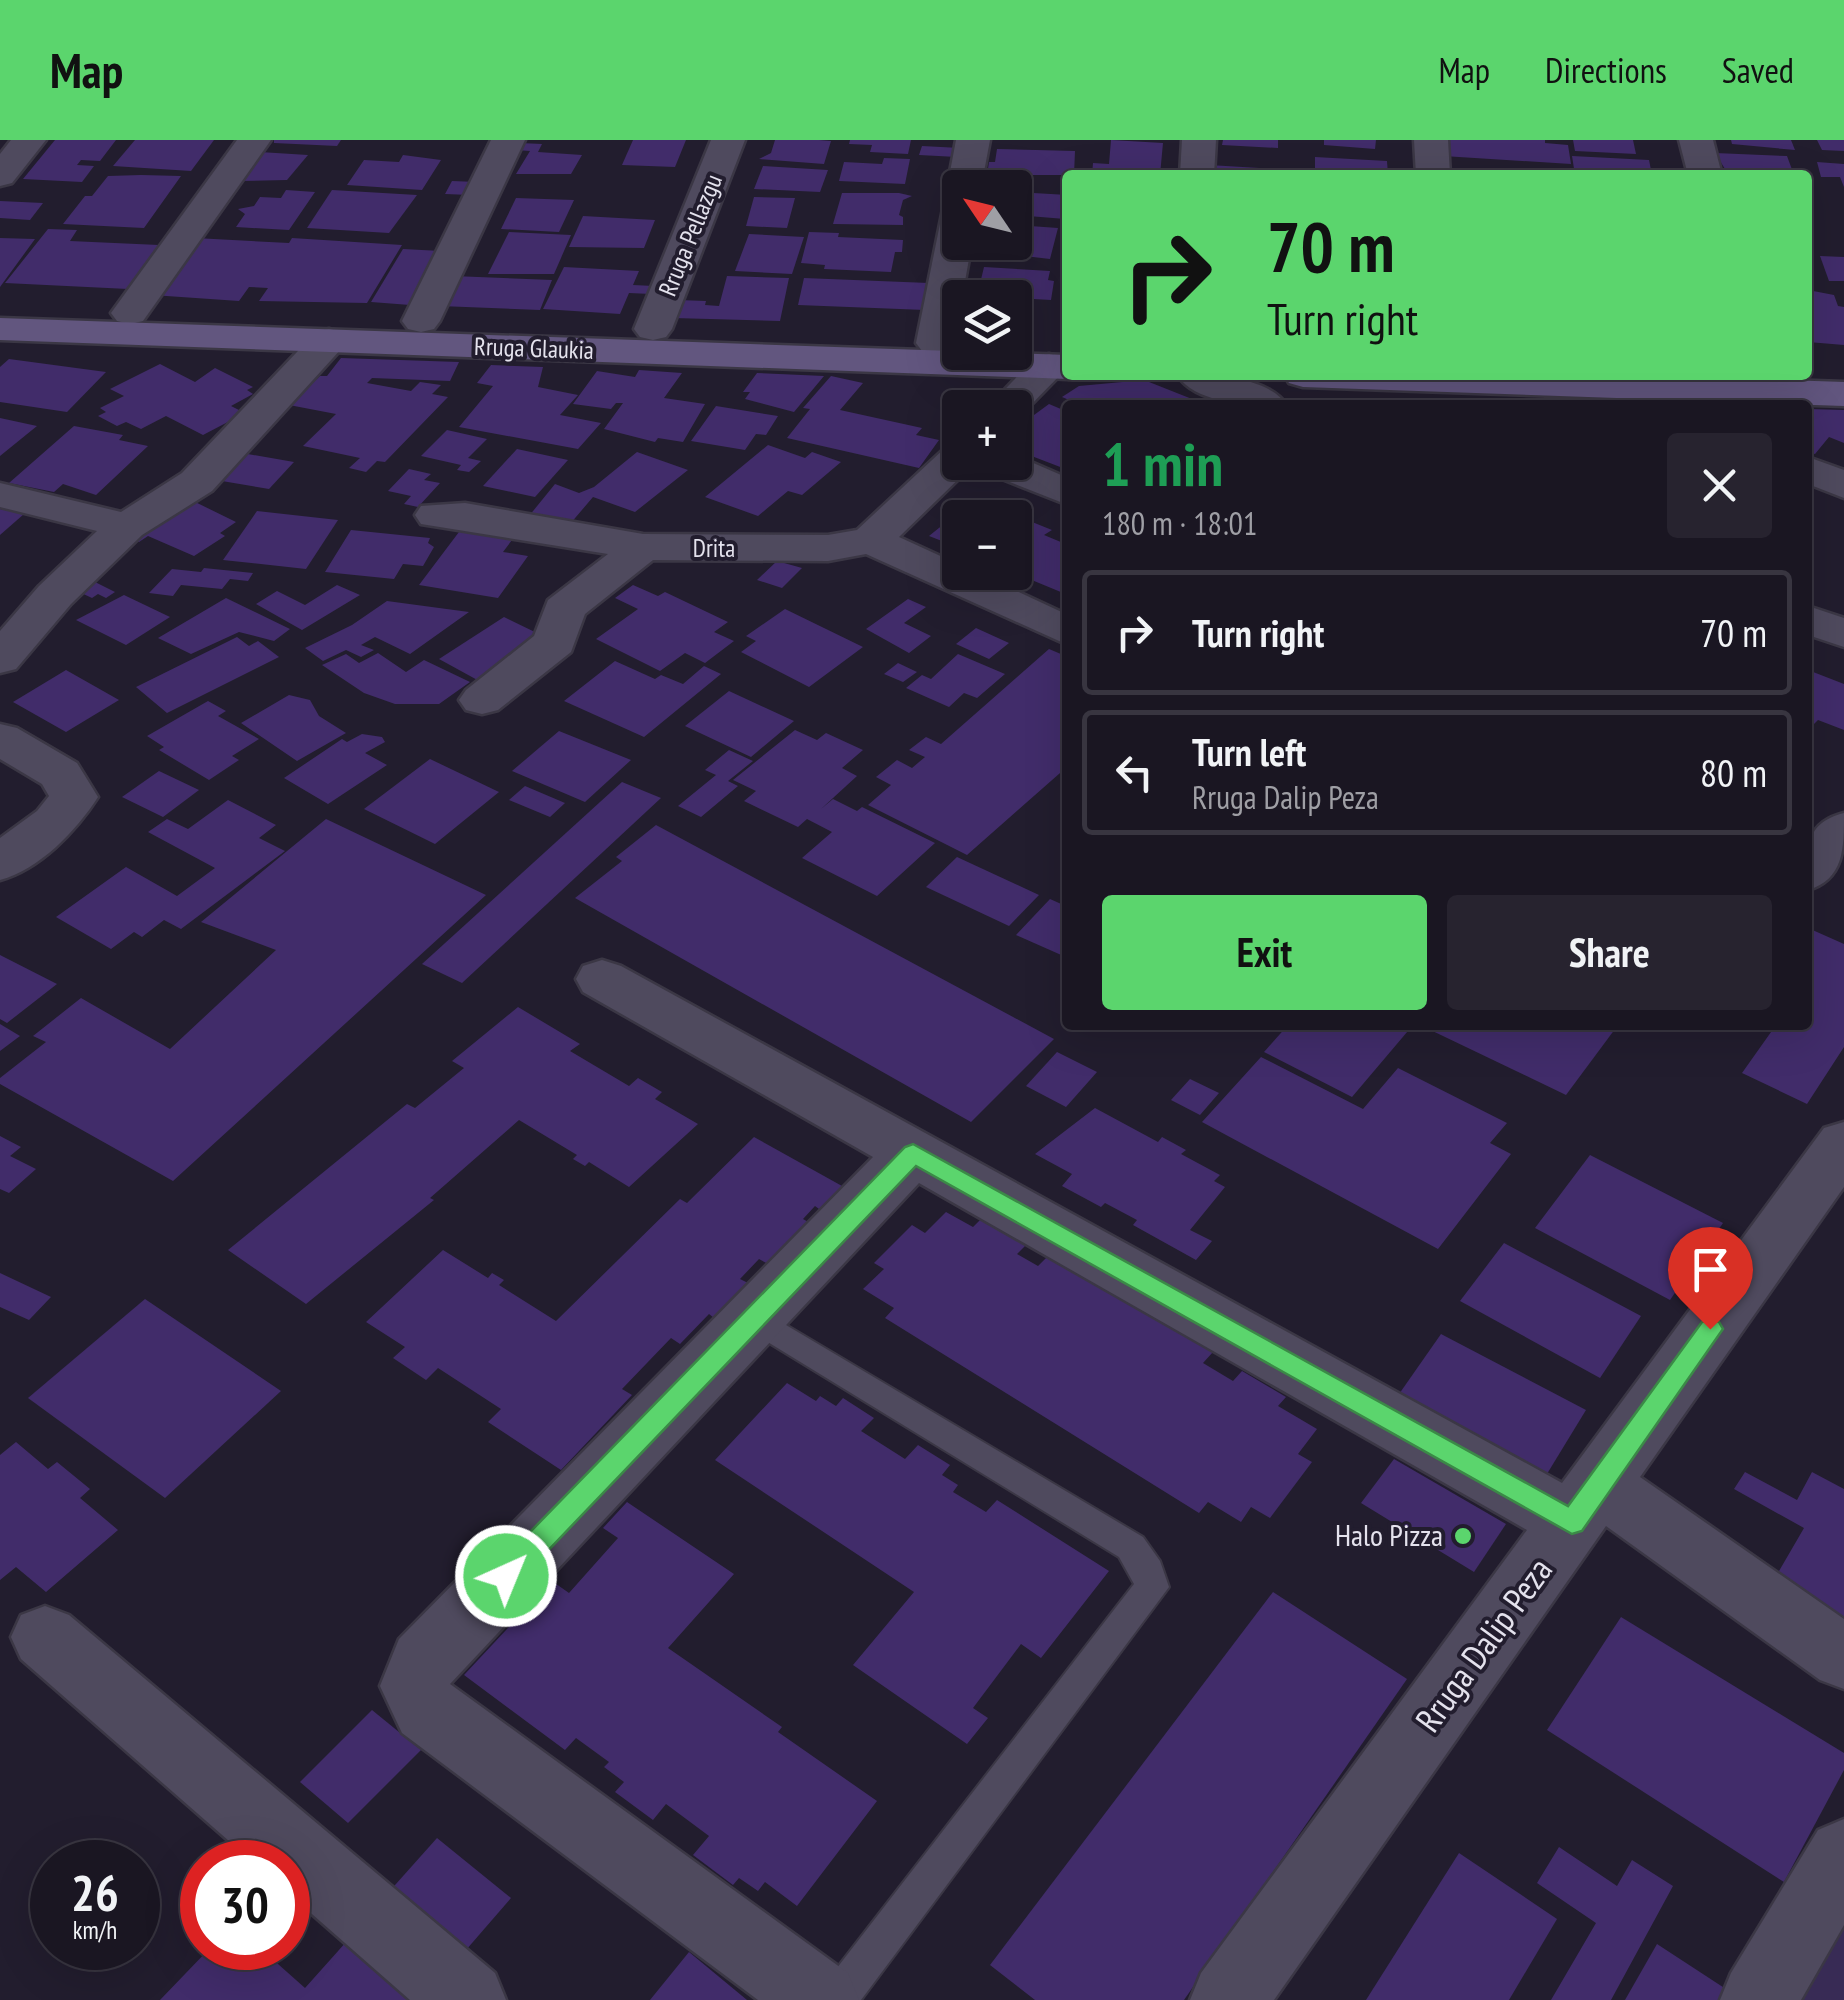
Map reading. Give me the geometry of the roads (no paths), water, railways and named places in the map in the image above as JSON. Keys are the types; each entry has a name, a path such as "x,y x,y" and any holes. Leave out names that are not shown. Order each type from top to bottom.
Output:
{"main road":[{"name":"Rruga Glaukia","path":"0,309 652,329 942,343"},
{"name":"Rruga Glaukia","path":"0,329 1061,360"},
{"path":"1032,351 1061,360"},
{"path":"1812,368 1844,369"},
{"path":"1445,380 1844,394"}],"street":[{"path":"0,176 29,140"},
{"path":"130,312 254,140"},
{"path":"422,321 508,140"},
{"name":"Rruga Pellazgu","path":"652,329 728,140"},
{"path":"967,170 973,140"},
{"path":"1197,170 1198,140"},
{"path":"1431,140 1432,170"},
{"path":"1696,140 1704,170"},
{"path":"0,659 55,595 128,526 196,482 329,340"},
{"path":"1027,390 1061,360"},
{"path":"1208,380 1255,400"},
{"path":"1812,471 1844,486"},
{"path":"942,473 870,540 1062,629"},
{"path":"1032,478 1062,490"},
{"path":"0,496 128,526"},
{"name":"Drita","path":"436,516 465,516 642,548 828,548 870,540"},
{"path":"482,700 555,642 564,608 642,548"},
{"path":"1812,621 1844,634"},
{"path":"0,739 60,774 74,797 54,822 0,863"},
{"path":"1812,869 1844,829"},
{"path":"602,979 913,1153 1586,1503 1844,1658"},
{"name":"Rruga Dalip Peza","path":"1228,2000 1844,1143"},
{"path":"821,2000 427,1710 414,1686 423,1661 913,1153"},
{"path":"45,1636 468,2000"},
{"path":"1758,2000 1844,1855"}],"lane":[{"path":"754,1318 1132,1547 1148,1570 1152,1587 837,2000"}],"place":[{"name":"Halo Pizza","path":"1463,1536"}]}
